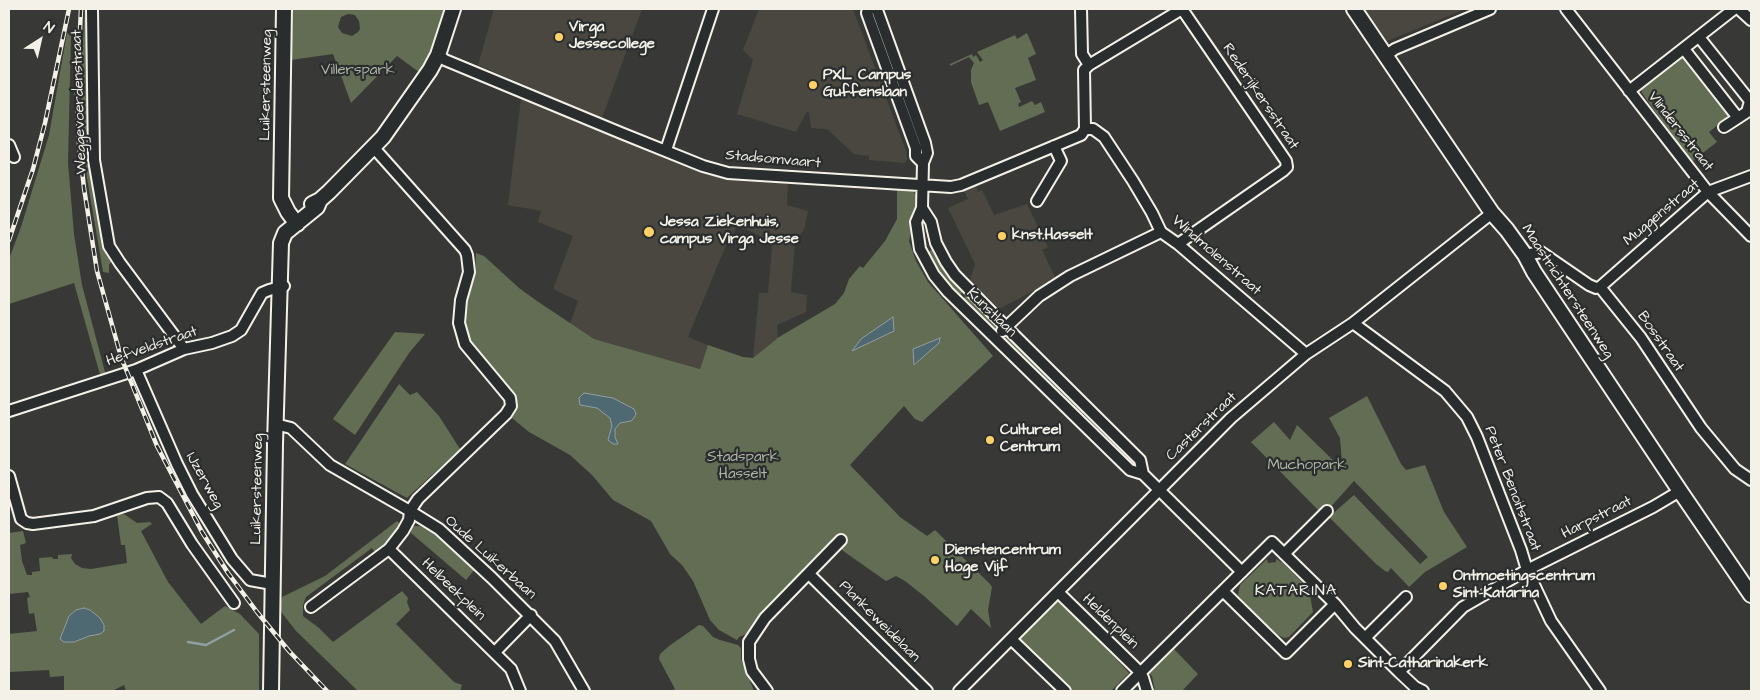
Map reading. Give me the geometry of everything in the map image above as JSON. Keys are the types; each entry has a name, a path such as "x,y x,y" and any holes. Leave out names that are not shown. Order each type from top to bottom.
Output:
{"main road":[{"name":"Luikersteenweg","path":"271,691 272,584 281,287 275,279 275,240 295,221 284,206 280,195 284,9"},
{"path":"295,221 314,202 320,200 374,148 430,70 438,55 453,9"},
{"name":"Maastrichtersteenweg","path":"1354,9 1492,213 1507,230 1525,256 1751,595"}],"street":[{"name":"Weggevoerdenstraat","path":"92,9 94,160 110,246 120,263 184,349"},
{"path":"666,150 713,9"},
{"name":"Kunstlaan","path":"868,9 867,13 916,148 916,156 923,164"},
{"name":"Kunstlaan","path":"875,9 877,10 925,143 927,153 923,164 922,208 916,222 920,249 934,275 948,292 1080,422 1130,470 1143,474 1242,572"},
{"path":"1081,9 1082,54 1089,65"},
{"path":"1085,128 1084,70 1089,65 1182,9"},
{"name":"Rederijkersstraat","path":"1178,244 1287,167 1286,160 1182,9"},
{"path":"1385,56 1395,49 1490,9"},
{"name":"Vlindersstraat","path":"1566,9 1708,192 1751,236"},
{"name":"Vlindersstraat","path":"1628,91 1734,9"},
{"path":"1739,9 1751,20"},
{"path":"1699,37 1750,101 1747,112 1724,127"},
{"path":"1684,49 1738,118"},
{"name":"Stadsomvaart","path":"438,55 445,60 712,169 728,173 951,187 961,185 1081,135 1085,128"},
{"name":"Windmolenstraat","path":"1085,128 1093,129 1104,137 1133,181 1161,232 1178,244 1306,354"},
{"path":"9,145 14,157"},
{"path":"1037,200 1061,161 1054,146"},
{"path":"311,607 389,549 403,531 409,520 410,511 418,499 506,414 511,406 510,398 465,344 459,323 461,300 469,272 465,250 374,148"},
{"name":"Muggenstraat","path":"1600,287 1708,192 1751,176"},
{"name":"Kunstlaan","path":"922,208 931,222 936,243 946,262 956,275 1140,460 1143,474"},
{"name":"Casterstraat","path":"959,691 1231,418 1306,354 1353,323 1492,213"},
{"path":"995,338 1039,296 1070,276 1161,232"},
{"path":"920,249 936,243"},
{"name":"Bosstraat","path":"1525,256 1541,252 1589,285 1596,288 1600,287 1641,338 1701,428 1736,469 1751,480"},
{"name":"Hefveldstraat","path":"9,411 136,370 184,349 232,336 241,330 262,293 281,287"},
{"name":"Peter Benoitstraat","path":"1353,323 1445,391 1467,417 1477,436 1527,570 1551,621 1600,691"},
{"name":"IJzerweg","path":"136,370 184,479 232,559 250,580 272,584"},
{"path":"1080,422 1092,411"},
{"name":"Oude Luikerbaan","path":"276,424 291,428 330,465 410,511 444,534 555,641 584,691"},
{"path":"9,476 21,519 26,523 34,524 94,516 147,498 159,497 167,503 192,544 234,603"},
{"name":"Harpstraat","path":"1399,672 1463,607 1527,570 1653,507 1680,491"},
{"path":"1284,554 1327,511"},
{"path":"767,691 752,671 748,642 765,618 841,540"},
{"path":"1122,691 1272,542 1335,604 1399,672 1415,687 1423,691"},
{"name":"Helbeekplein","path":"389,549 511,668 520,691"},
{"name":"Plankeweidelaan","path":"809,574 927,691"},
{"path":"1224,591 1286,653 1335,604"},
{"name":"Heldenplein","path":"1058,592 1141,673"},
{"path":"1365,638 1406,597"},
{"path":"496,652 530,615"},
{"path":"1011,639 1065,691"},
{"path":"1141,673 1147,691"}],"shaded area":[{"name":"Virga Jessecollege","path":"494,9 642,9 602,118 478,65"},
{"name":"PXL Campus Guffenslaan","path":"759,9 853,9 906,151 907,160 905,163 869,160 869,156 854,154 827,129 811,128 807,111 796,132 737,114 753,60 743,50"},
{"path":"1362,9 1465,9 1385,42"},
{"name":"Jessa Ziekenhuis, campus Virga Jesse","path":"521,99 706,171 788,181 787,205 808,211 804,230 795,240 791,292 807,295 806,312 777,325 778,338 753,358 759,293 768,293 772,247 759,235 737,226 732,237 729,238 688,337 708,345 700,369 594,339 570,324 578,301 553,289 573,236 538,222 541,211 508,205"},
{"name":"knst.Hasselt","path":"975,183 978,192 982,190 994,215 1027,204 1048,247 1042,250 1056,279 999,309 970,280 975,264 948,208 968,199 963,188"}],"green space":[{"path":"85,9 90,9 89,97 106,247 112,261 109,265 109,273 103,272 87,178 82,128 81,71"},
{"name":"Villerspark","path":"447,9 431,53 419,72 397,56 351,103 333,54 291,60 293,10","holes":["348,14 355,15 359,21 360,29 358,32 352,36 342,33 338,27 341,17"]},
{"path":"67,33 71,35 68,163 74,234 82,285 106,376 101,378 74,283 9,304 9,259 21,227 49,135"},
{"path":"1027,33 1036,54 1028,58 1036,80 1015,88 1021,102 1018,104 1019,107 1032,101 1035,105 1041,102 1045,112 1000,131 988,102 979,105 971,82 971,70 974,63 969,57 950,66 950,64 972,54 973,57 976,55 980,62 983,60 977,52 1015,35 1017,39"},
{"path":"1681,57 1686,60 1729,116 1709,132 1717,142 1691,162 1642,93 1641,87"},
{"name":"Stadspark Hasselt","path":"897,187 911,189 917,196 917,208 909,241 916,261 928,282 993,356 922,422 915,419 904,406 850,465 900,517 927,536 935,530 989,583 992,587 988,610 991,628 971,609 957,626 905,581 896,576 886,581 846,553 840,548 844,543 765,611 749,633 739,637 737,640 719,630 710,620 693,581 682,565 670,554 651,521 613,500 592,475 570,455 529,432 512,418 516,410 517,401 515,393 487,366 472,347 465,325 466,306 475,275 476,253 484,256 519,288 594,339 700,369 708,345 743,357 753,358 779,337 835,304 844,293 849,279 860,266 863,268 885,241 897,219"},
{"path":"931,250 937,252 964,290 958,298 947,287 927,253"},
{"path":"969,293 999,326 997,331 994,331 961,301"},
{"path":"395,332 425,334 409,353 355,435 333,419"},
{"path":"1005,334 1008,334 1085,410 1082,415 1080,416 1002,340"},
{"path":"399,384 410,395 417,392 439,416 460,449 407,498 345,464"},
{"name":"Muchopark","path":"1367,396 1401,464 1406,470 1425,465 1444,512 1467,547 1425,572 1409,587 1391,568 1388,572 1376,564 1329,517 1354,495 1420,564 1428,557 1354,481 1327,511 1320,512 1251,442 1274,422 1290,440 1297,425 1339,466 1342,462 1340,438 1329,418"},
{"path":"124,514 137,523 150,522 152,524 141,531 168,582 201,624 225,606 240,614 259,634 259,691 126,691 124,685 112,691 64,691 64,676 50,677 49,670 9,672 9,634 37,631 34,613 29,614 27,598 30,597 28,592 9,594 9,533 23,531 26,543 20,545 22,561 27,575 40,571 39,558 52,557 53,559 58,559 58,555 72,554 71,558 75,564 82,568 91,569 127,563 125,545 121,545 117,515"},
{"path":"397,521 402,526 376,554 372,548 306,597 303,605 303,616 333,642 402,591 408,598 407,602 410,610 396,624 454,682 462,685 460,691 358,691 296,631 279,606 282,597 325,576"},
{"path":"414,526 420,526 434,533 475,569 466,580 411,533 411,529"},
{"path":"1267,559 1268,563 1276,562 1276,559 1283,563 1309,589 1313,612 1289,637 1284,638 1278,635 1238,595 1240,585"},
{"path":"1060,598 1129,673 1111,691 1073,691 1019,639"},
{"path":"699,625 703,626 713,637 738,645 741,648 741,659 754,691 671,691 675,689 659,659 660,654"},
{"path":"1173,648 1198,674 1182,691 1155,691 1152,676 1149,673"}],"water":[{"path":"893,317 894,331 852,351 861,339"},
{"path":"940,338 939,343 914,365 913,349"},
{"path":"584,393 613,398 634,409 636,414 634,418 631,421 620,423 615,429 615,437 618,444 613,444 608,440 612,426 610,418 597,408 580,405 579,398"},
{"path":"84,608 100,618 104,625 104,631 74,642 64,642 60,639 69,616 76,610"}],"waterway":[{"path":"188,642 206,645 234,630"}],"railway":[{"path":"9,240 33,169 45,123 69,9"},
{"path":"81,9 77,92 79,144 84,188 97,271 121,357 157,446 202,532 228,573 257,612 289,651 327,691"}],"place":[{"name":"Virga Jessecollege","path":"559,37"},
{"name":"PXL Campus Guffenslaan","path":"813,85"},
{"name":"Jessa Ziekenhuis, campus Virga Jesse","path":"649,232"},
{"name":"knst.Hasselt","path":"1002,236"},
{"name":"Cultureel Centrum","path":"990,440"},
{"name":"Dienstencentrum Hoge Vijf","path":"935,560"},
{"name":"Ontmoetingscentrum Sint-Katarina","path":"1443,586"},
{"name":"Sint-Catharinakerk","path":"1348,664"}],"district":[{"name":"KATARINA","path":"1296,592"}]}
